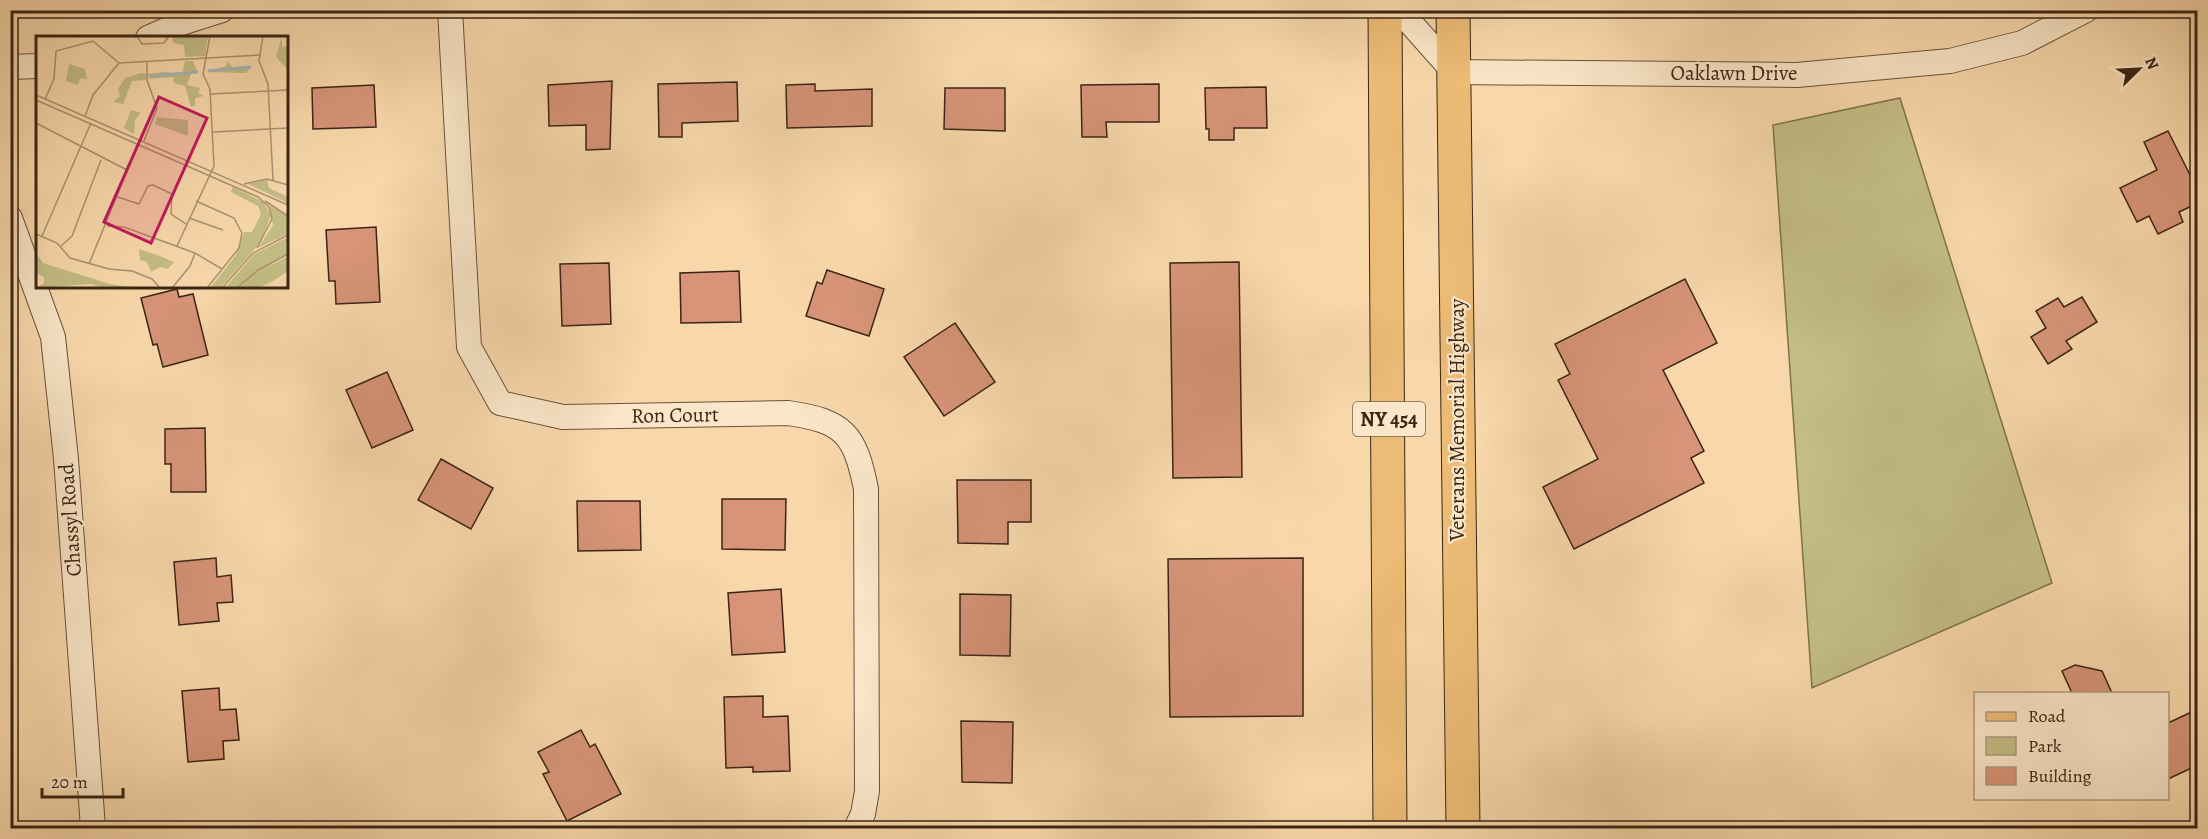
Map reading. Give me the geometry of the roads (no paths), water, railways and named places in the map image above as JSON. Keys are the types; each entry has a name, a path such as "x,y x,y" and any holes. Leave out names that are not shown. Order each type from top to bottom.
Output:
{"main road":[{"name":"NY 454","path":"1385,10 1390,828"},
{"name":"Veterans Memorial Highway","path":"1453,10 1463,828"}],"street":[{"path":"152,36 184,22 222,10"},
{"name":"Ron Court","path":"450,10 469,347 500,403 563,417 788,413 816,417 834,424 848,437 861,461 866,489 867,791 863,814 856,828"},
{"path":"1400,10 1454,72"},
{"name":"Oaklawn Drive","path":"1454,72 1797,75 1950,61 2022,43 2086,10"},
{"path":"10,67 36,66"},
{"name":"Chassyl Road","path":"10,218 53,337 66,459 93,828"}]}
